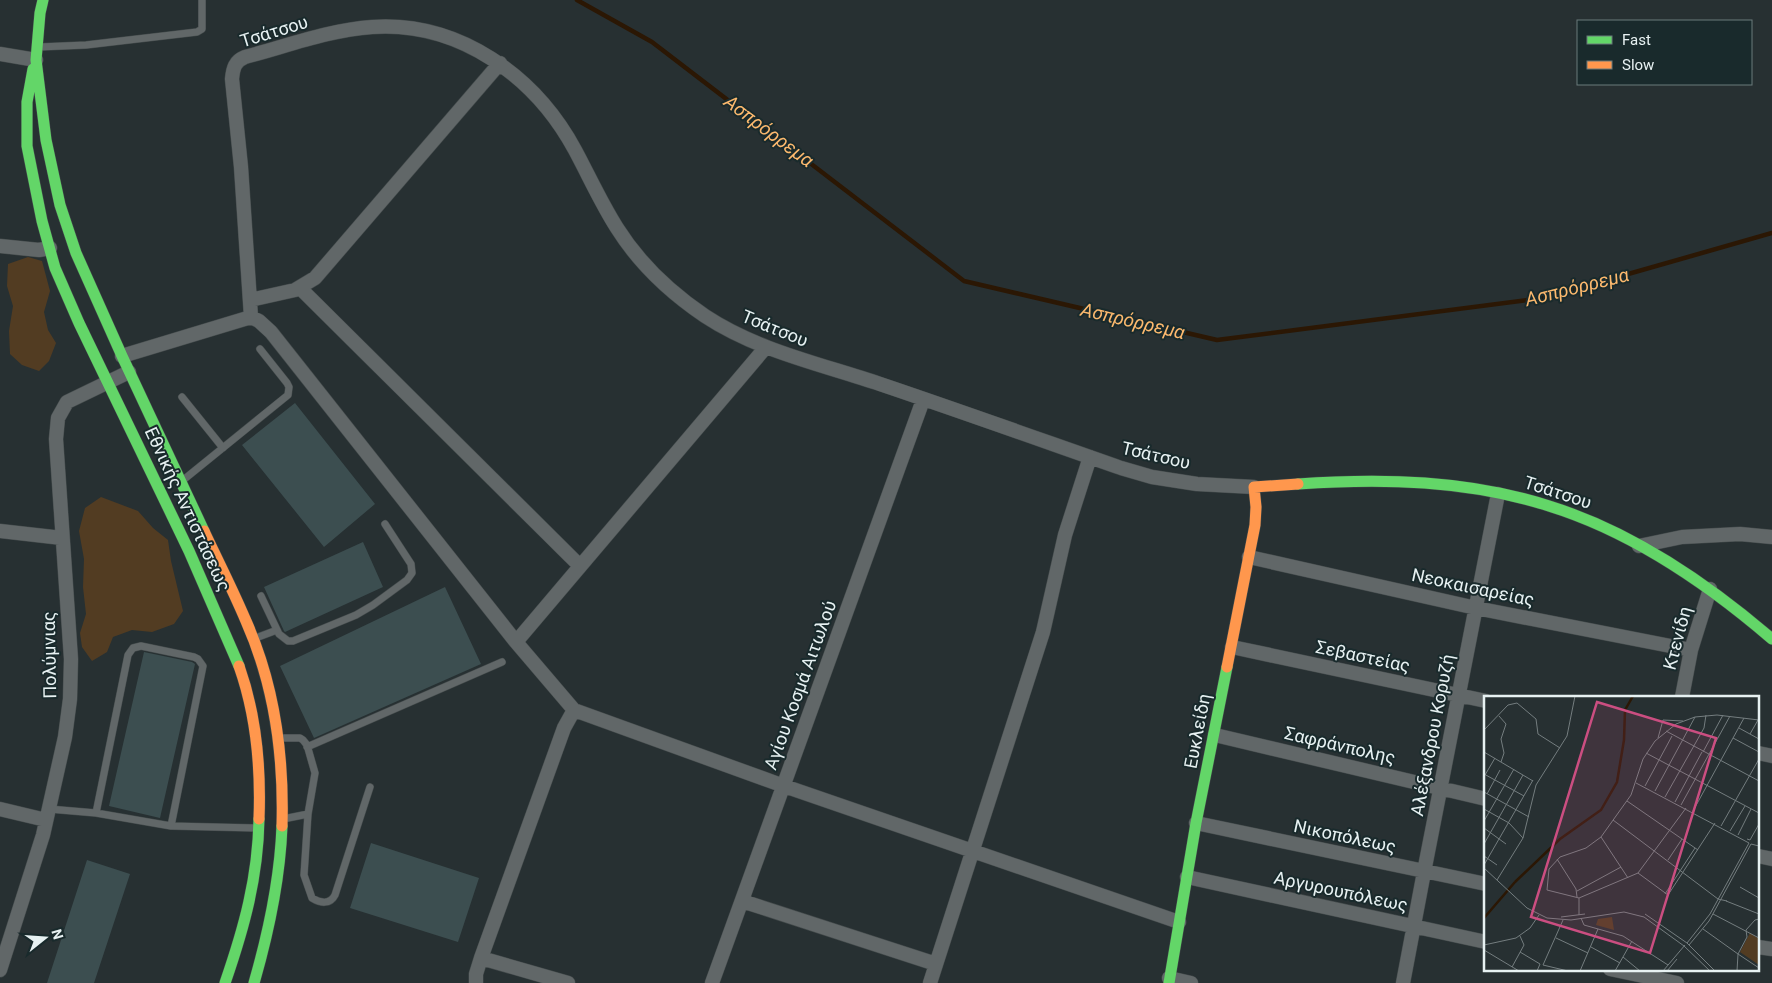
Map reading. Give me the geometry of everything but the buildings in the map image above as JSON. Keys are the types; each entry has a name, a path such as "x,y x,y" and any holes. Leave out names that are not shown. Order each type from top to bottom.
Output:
{"main road":[{"name":"Εθνικής Αντιστάσεως","path":"43,0 36,53 27,94 25,125 30,166 50,248 70,307 203,581 230,642 247,690 255,741 259,796 258,856 246,918 225,983"},
{"name":"Εθνικής Αντιστάσεως","path":"36,53 46,140 60,205 76,253 129,372 247,622 262,665 272,706 283,792 282,845 276,898 254,983"},
{"name":"Τσάτσου","path":"1254,487 1333,480 1402,481 1447,485 1551,506 1609,530 1639,546 1710,589 1772,639"},
{"name":"Ευκλείδη","path":"1169,981 1196,823 1249,557 1256,507 1254,487"}],"street":[{"name":"Τσάτσου","path":"251,317 232,79 233,69 245,57 331,34 358,29 386,27 425,32 445,37 479,50 500,63 534,92 556,119 575,150 610,218 643,262 668,286 704,315 743,337 766,347 1152,477 1198,484 1254,487"},
{"path":"0,54 36,53"},
{"path":"250,300 300,288 324,268 500,63"},
{"path":"0,246 39,250 50,248"},
{"path":"300,288 580,566"},
{"path":"122,356 251,317 259,321 271,332 516,642 574,710 784,786 1179,922"},
{"path":"516,642 766,347"},
{"name":"Πολύμνιας","path":"0,970 34,865 48,814 66,737 70,699 71,659 56,439 58,418 67,402 129,372"},
{"name":"Αγίου Κοσμά Αιτωλού","path":"712,983 923,400"},
{"path":"930,983 1043,632 1065,535 1090,457"},
{"name":"Αλέξανδρου Κορυζή","path":"1404,983 1498,494"},
{"path":"0,532 62,538"},
{"path":"1639,546 1682,537 1740,534 1772,537"},
{"name":"Νεοκαισαρείας","path":"1249,557 1476,608 1691,650"},
{"name":"Κτενίδη","path":"1682,696 1691,650 1710,589"},
{"name":"Σεβαστείας","path":"1232,647 1484,701"},
{"path":"476,983 476,974 481,958 564,728 574,710"},
{"name":"Σαφράνπολης","path":"1215,735 1484,799"},
{"path":"0,809 48,814"},
{"name":"Νικοπόλεως","path":"1196,823 1484,884"},
{"name":"Αργυρουπόλεως","path":"1187,877 1484,942"},
{"path":"742,901 936,964"},
{"path":"481,958 568,983"},
{"path":"1613,970 1628,975 1677,983"},
{"path":"1169,981 1191,983"}],"lane":[{"path":"36,53 197,32 202,29 202,0"},
{"path":"181,483 288,395 289,387 287,383 260,349"},
{"path":"182,397 223,448"},
{"path":"261,596 277,630 284,640 293,641 356,615 373,605 410,577 413,568 385,524"},
{"path":"253,640 277,630"},
{"path":"96,813 128,655 133,648 141,646 194,657 201,662 202,666 171,826"},
{"path":"307,747 502,662"},
{"path":"276,738 300,738 306,742 315,773 308,814 304,875 312,898 318,901 326,902 333,899 335,895 370,787"},
{"path":"48,814 96,813 171,826 258,828"},
{"path":"282,819 308,814"}],"shaded area":[{"path":"28,257 42,261 50,291 44,312 48,330 56,343 49,361 39,371 22,365 10,354 9,331 13,306 7,286 8,264"},
{"path":"101,497 138,511 153,528 168,540 183,611 174,624 152,632 132,630 113,637 107,652 92,661 82,647 80,633 86,614 83,587 84,559 79,531 85,508"}],"waterway":[{"name":"Ασπρόρρεμα","path":"577,0 652,42 964,281 1217,340 1544,298 1772,233"}],"traffic: fast":[{"path":"43,0 36,60 46,140 60,205 76,253 204,531"},
{"path":"33,69 27,102 27,146 42,221 55,268 79,323 189,551 239,666"},
{"path":"1298,484 1361,481 1425,483 1487,491 1549,506 1609,530 1667,561 1722,599 1772,639"},
{"path":"1169,983 1196,823 1227,667"},
{"path":"225,983 249,902 256,862 259,819"},
{"path":"254,983 273,905 279,866 282,826"}],"traffic: slow":[{"path":"1227,667 1255,525 1254,487 1298,484"},
{"path":"204,531 246,621 264,670 279,747 282,826"},
{"path":"239,666 250,703 256,741 259,819"}]}
